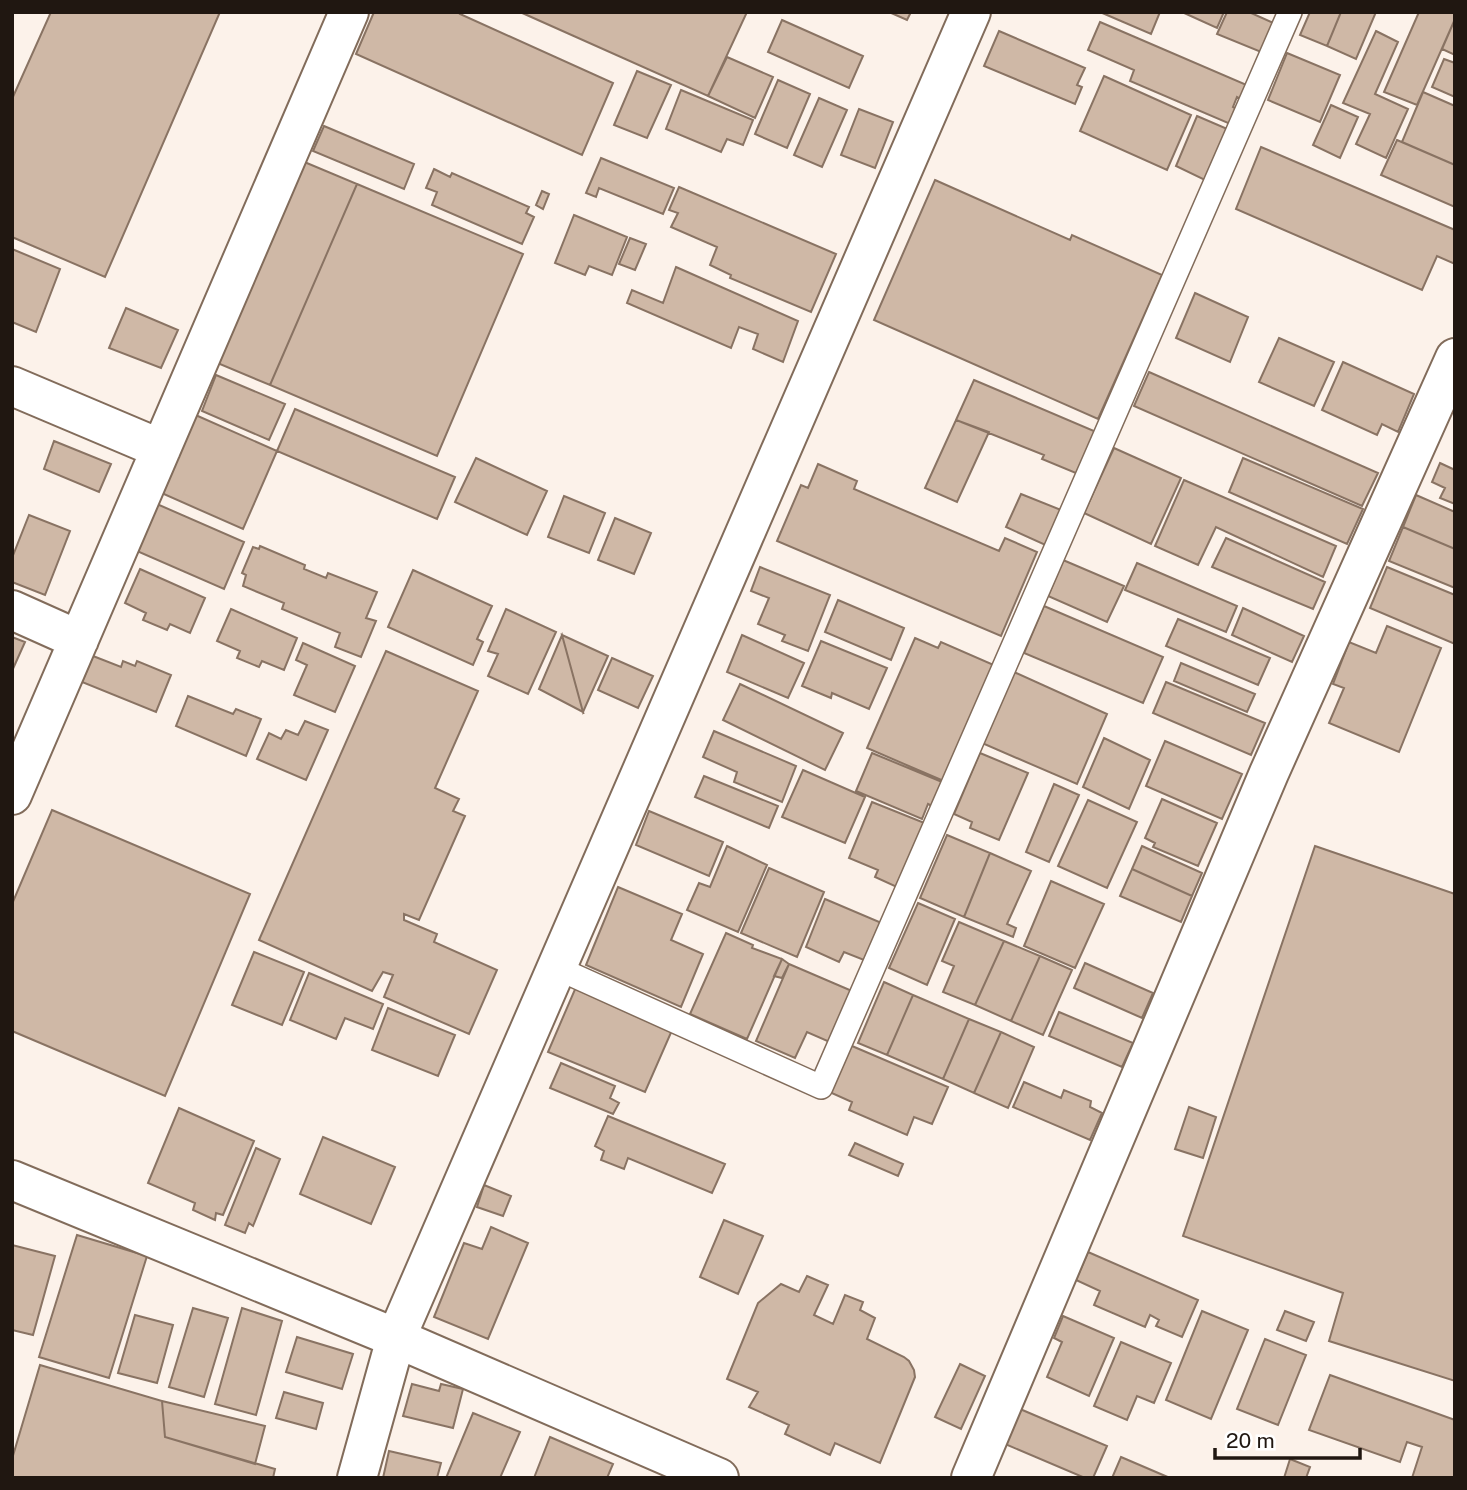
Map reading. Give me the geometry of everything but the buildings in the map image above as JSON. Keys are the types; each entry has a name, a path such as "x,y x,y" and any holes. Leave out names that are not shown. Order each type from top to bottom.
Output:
{"street":[{"path":"12,795 349,12"},
{"path":"357,1478 396,1338 971,12"},
{"path":"971,1478 1264,786 1455,358"},
{"path":"12,386 161,449"},
{"path":"12,610 79,640"},
{"path":"12,1180 396,1338 719,1478"}],"lane":[{"path":"557,968 821,1087 1290,12"}]}
